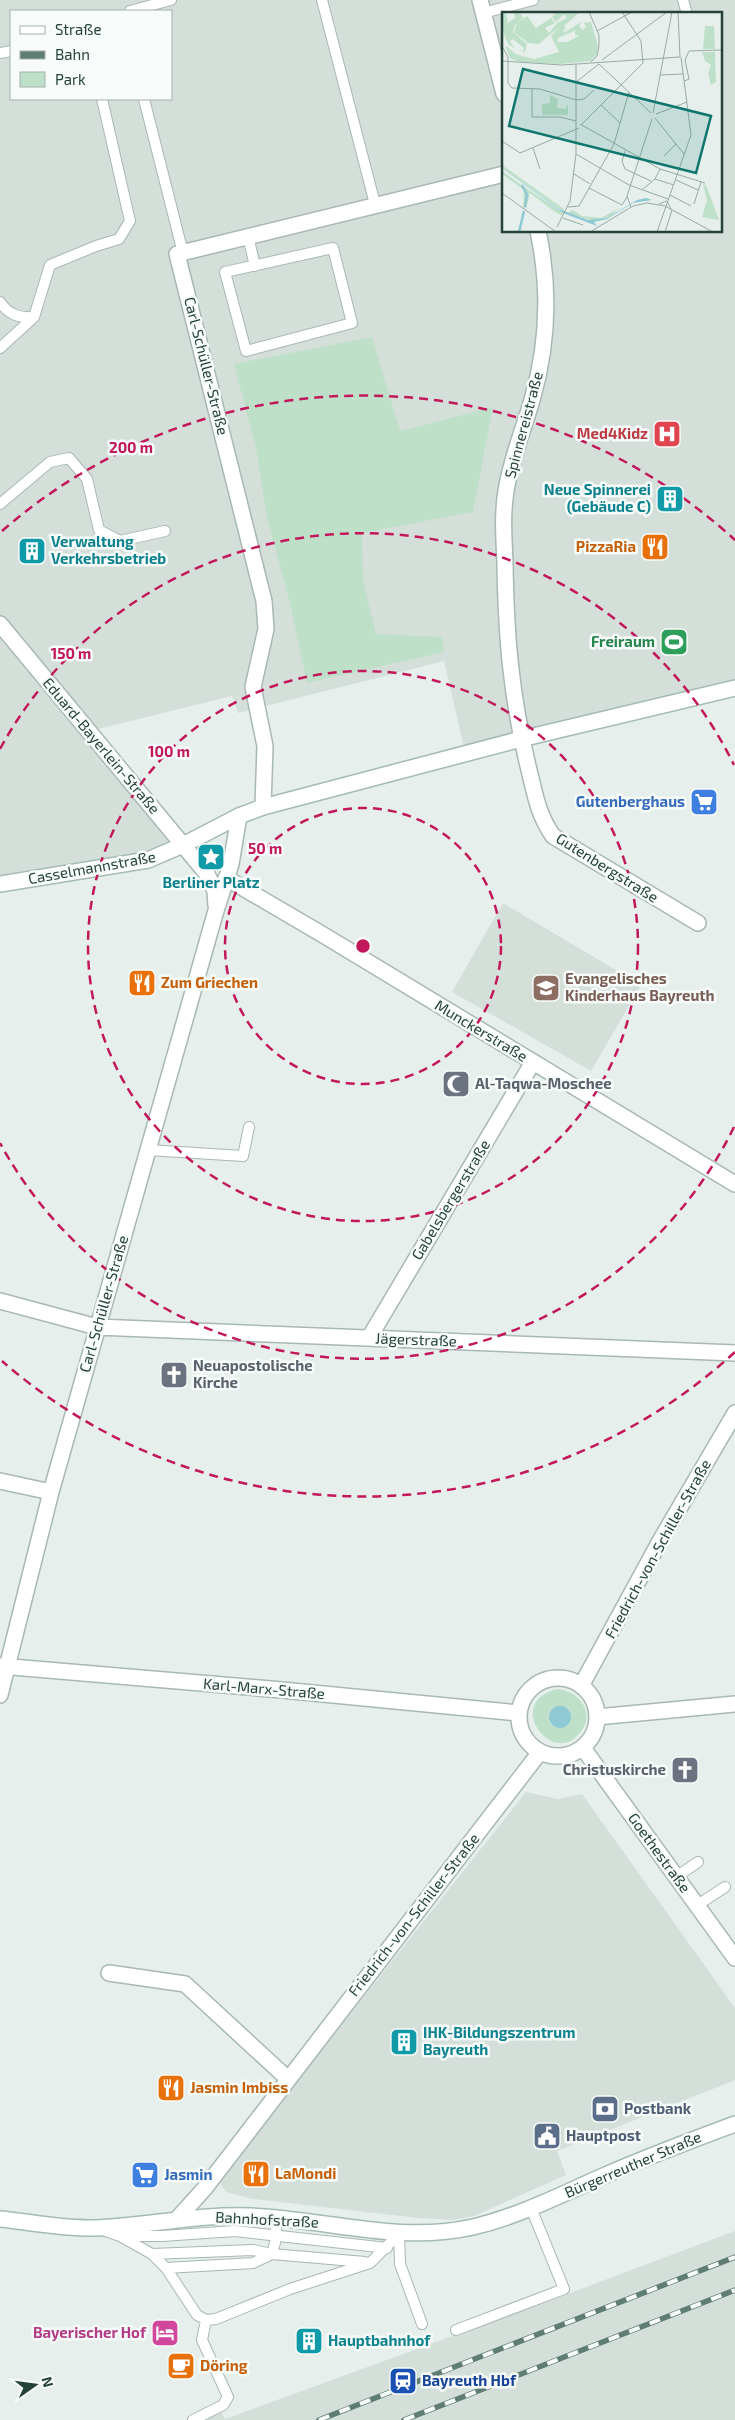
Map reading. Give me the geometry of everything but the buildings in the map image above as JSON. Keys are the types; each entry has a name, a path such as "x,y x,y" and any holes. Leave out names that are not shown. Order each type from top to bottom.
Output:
{"street":[{"path":"481,6 502,86"},
{"path":"183,253 375,204 502,174"},
{"name":"Spinnereistraße","path":"521,739 513,699 507,647 504,539 506,488 516,444 532,400 543,353 545,271 538,232"},
{"name":"Carl-Schüller-Straße","path":"183,253 177,254 236,483 266,616 266,629 253,688 265,746 263,807"},
{"name":"Eduard-Bayerlein-Straße","path":"0,624 183,845"},
{"path":"215,914 216,901 212,881 183,845 240,816 263,807 521,739 734,691"},
{"name":"Gutenbergstraße","path":"521,739 541,819 553,836 698,923"},
{"path":"215,914 226,878 240,816"},
{"name":"Casselmannstraße","path":"0,884 148,860 183,845"},
{"name":"Munckerstraße","path":"226,878 735,1184"},
{"name":"Carl-Schüller-Straße","path":"0,1695 4,1666 51,1492 215,914"},
{"name":"Gabelsbergerstraße","path":"368,1338 533,1062"},
{"name":"Jägerstraße","path":"0,1301 98,1327 735,1352"},
{"name":"Friedrich-von-Schiller-Straße","path":"581,1686 660,1541 735,1413"},
{"path":"0,1481 51,1492"},
{"name":"Karl-Marx-Straße","path":"4,1666 520,1713"},
{"path":"562,1678 581,1686 594,1701 597,1717 595,1731 583,1748 565,1756 554,1756 540,1752 528,1742 523,1734 520,1713 527,1694 542,1682 562,1678"},
{"path":"597,1717 735,1704"},
{"name":"Goethestraße","path":"583,1748 735,1958"},
{"name":"Friedrich-von-Schiller-Straße","path":"177,2219 201,2192 540,1752"},
{"path":"108,1973 185,1984 288,2079"},
{"name":"Bürgerreuther Straße","path":"531,2208 610,2173 735,2124"},
{"name":"Bahnhofstraße","path":"0,2219 95,2228 217,2216 274,2218 399,2234 443,2233 476,2226 531,2208"}],"lane":[{"path":"134,10 171,0"},
{"path":"322,0 375,204"},
{"path":"481,6 533,0"},
{"path":"0,348 34,317 50,265 96,246 119,239 130,221 102,100"},
{"path":"144,100 183,253"},
{"path":"248,236 255,266"},
{"path":"333,248 352,323 246,351 224,272 255,266 333,248"},
{"path":"0,302 8,313 23,318 34,317"},
{"path":"0,504 50,462 69,458 87,479 99,530 120,541 166,531"},
{"path":"148,1150 242,1156 250,1127"},
{"path":"676,1877 698,1862"},
{"path":"696,1906 725,1887"},
{"path":"456,2330 564,2289 531,2208"},
{"path":"272,2254 276,2235 274,2218"},
{"path":"95,2228 120,2236 152,2254 166,2268 197,2315 206,2320 216,2319 290,2289 370,2263 399,2234"},
{"path":"120,2236 162,2236 235,2231 387,2248"},
{"path":"399,2234 400,2264 422,2324"},
{"path":"152,2254 253,2250 272,2254 370,2263"},
{"path":"166,2268 253,2263 272,2254"},
{"path":"193,2420 222,2405 228,2397 202,2340 206,2320"}],"shaded area":[{"path":"0,0 735,0 735,686 465,752 444,661 238,713 232,696 86,732 180,845 159,855 0,883"},
{"name":"Evangelisches Kinderhaus Bayreuth","path":"503,903 641,985 591,1071 452,992"},
{"path":"526,1792 558,1799 582,1794 735,2008 735,2080 557,2151 566,2175 474,2216 453,2220 418,2218 253,2199 226,2192 221,2185 221,2177"},
{"path":"735,2231 735,2420 201,2420 221,2411 225,2419"}],"green space":[{"path":"372,337 400,431 493,407 473,512 362,533 363,580 376,634 442,637 444,652 307,683 290,604 267,518 256,448 234,364"},
{"path":"558,1689 572,1694 582,1703 587,1716 586,1723 571,1741 559,1743 548,1739 538,1730 533,1719 534,1707 542,1696","holes":["566,1708 571,1717 558,1728 550,1722 549,1713"]}],"water":[{"path":"560,1706 568,1709 571,1717 568,1725 560,1728 552,1725 549,1717 552,1709"}],"railway":[{"path":"319,2420 735,2257"},
{"path":"404,2420 735,2290"}],"place":[{"name":"Med4Kidz","path":"667,434"},
{"name":"Neue Spinnerei (Gebäude C)","path":"670,499"},
{"name":"PizzaRia","path":"655,547"},
{"name":"Verwaltung Verkehrsbetrieb","path":"32,551"},
{"name":"Freiraum","path":"674,642"},
{"name":"Gutenberghaus","path":"704,802"},
{"name":"Berliner Platz","path":"211,857"},
{"name":"Zum Griechen","path":"142,983"},
{"name":"Evangelisches Kinderhaus Bayreuth","path":"546,988"},
{"name":"Al-Taqwa-Moschee","path":"456,1084"},
{"name":"Neuapostolische Kirche","path":"174,1375"},
{"name":"Christuskirche","path":"685,1770"},
{"name":"IHK-Bildungszentrum Bayreuth","path":"404,2042"},
{"name":"Jasmin Imbiss","path":"171,2088"},
{"name":"Postbank","path":"605,2109"},
{"name":"Hauptpost","path":"547,2136"},
{"name":"LaMondi","path":"256,2174"},
{"name":"Jasmin","path":"145,2175"},
{"name":"Bayerischer Hof","path":"165,2333"},
{"name":"Hauptbahnhof","path":"309,2341"},
{"name":"Döring","path":"181,2366"},
{"name":"Bayreuth Hbf","path":"403,2381"}]}
